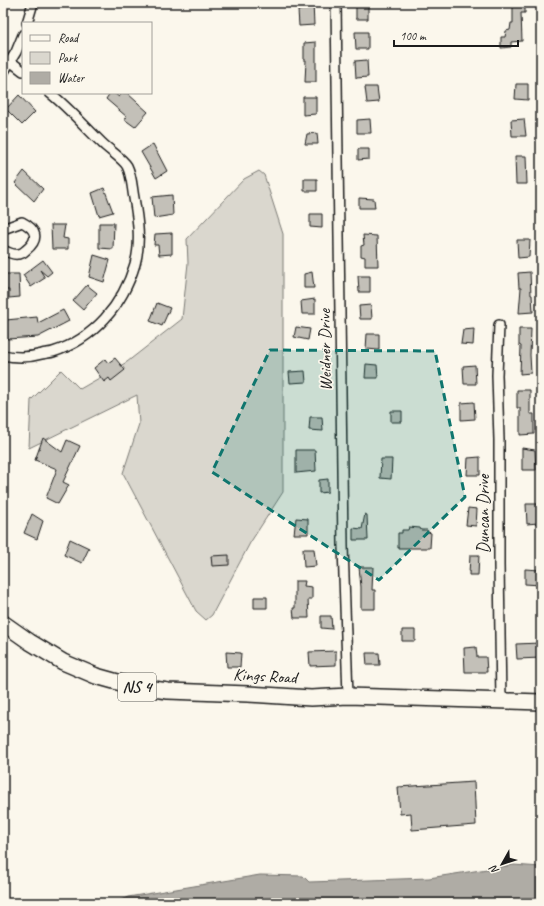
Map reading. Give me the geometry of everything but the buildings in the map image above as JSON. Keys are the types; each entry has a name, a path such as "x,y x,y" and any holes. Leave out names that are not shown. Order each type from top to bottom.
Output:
{"main road":[{"name":"Kings Road","path":"3,623 30,642 63,662 96,676 132,686 168,691 311,698 348,696 501,702 541,702"}],"street":[{"path":"27,22 33,3"},
{"name":"Weidner Drive","path":"336,3 343,546 348,696"},
{"path":"3,73 16,52 22,37"},
{"path":"10,61 22,70"},
{"path":"3,355 21,358 53,352 68,346 88,334 98,326 120,299 129,281 137,255 139,237 136,210 127,166 51,94"},
{"path":"3,229 22,222 29,226 35,233 33,243 22,253 17,254 3,250"},
{"name":"Duncan Drive","path":"499,325 497,375 499,440 501,702"}],"highlighted area":[{"path":"270,350 435,351 465,497 379,580 212,472"}],"green space":[{"path":"259,171 264,175 283,234 283,492 250,543 212,615 206,620 196,611 123,473 139,424 137,395 29,448 31,400 61,370 80,389 127,362 182,319 188,263 187,239 244,179"}],"water":[{"path":"513,865 541,867 541,903 114,903 128,897 260,875 303,876 309,882 429,878"}]}
